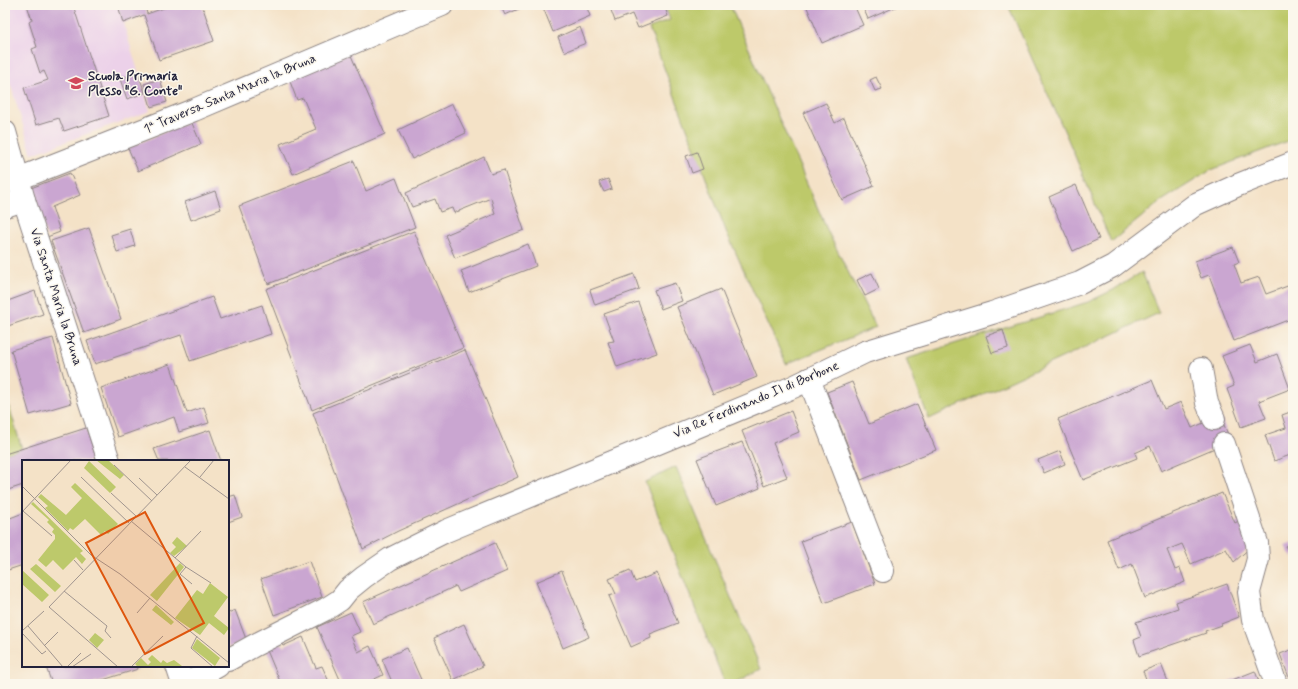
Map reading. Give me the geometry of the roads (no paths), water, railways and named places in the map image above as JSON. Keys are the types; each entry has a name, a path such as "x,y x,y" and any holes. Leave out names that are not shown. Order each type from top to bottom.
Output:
{"street":[{"name":"1ª Traversa Santa Maria la Bruna","path":"18,179 194,110 442,5"},
{"name":"Via Santa Maria la Bruna","path":"5,132 18,179 15,203 109,460"},
{"name":"Via Re Ferdinando II di Borbone","path":"229,659 326,609 340,600 348,590 390,558 446,531 809,379 865,352 992,313 1080,283 1113,266 1196,204 1293,163"},
{"path":"1201,369 1208,403 1214,418"},
{"path":"809,379 883,571"},
{"path":"1224,444 1257,543 1258,559 1249,592 1253,620 1276,684"},
{"path":"177,667 183,684"},
{"path":"186,684 216,667"}],"place":[{"name":"Scuola Primaria Plesso \"G. Conte\"","path":"76,83"}]}
